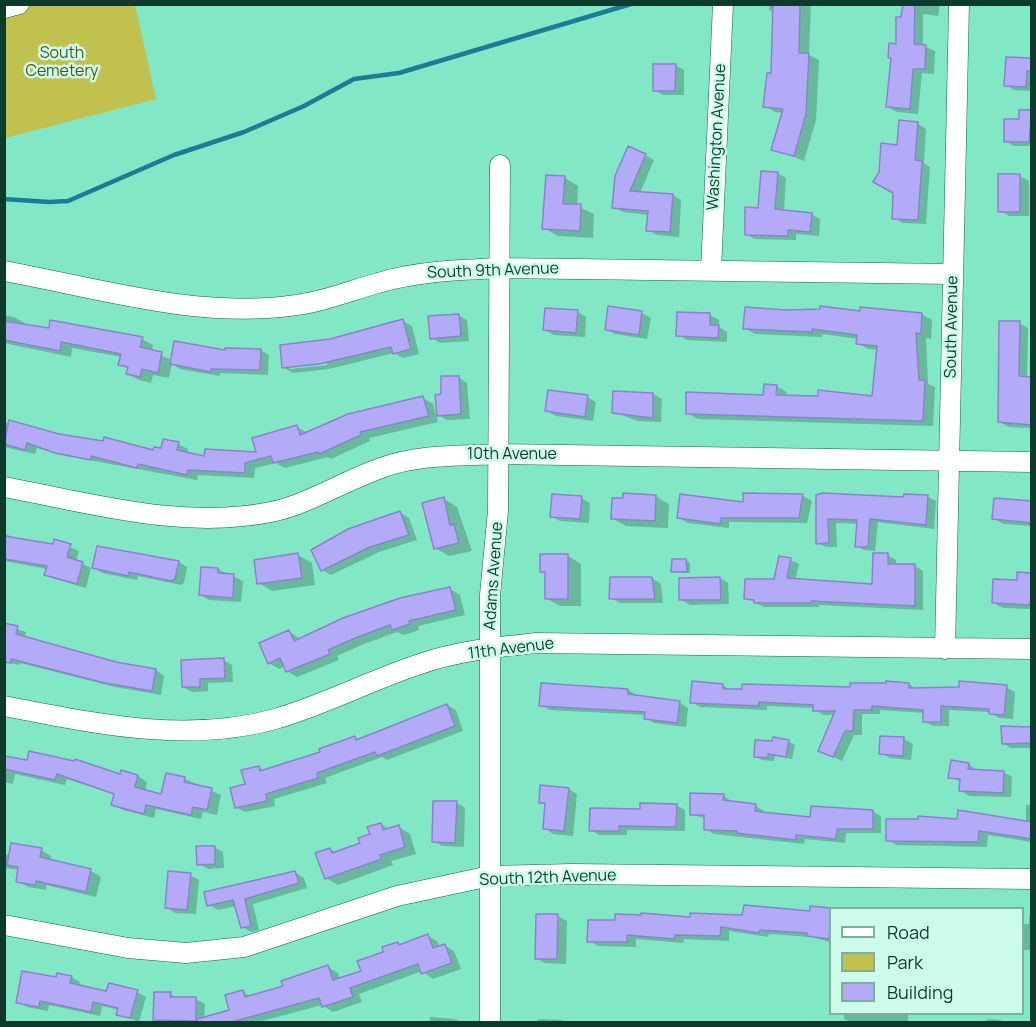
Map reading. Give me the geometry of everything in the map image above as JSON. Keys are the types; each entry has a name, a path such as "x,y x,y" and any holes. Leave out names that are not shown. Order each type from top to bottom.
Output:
{"street":[{"path":"4,8 19,4"},
{"name":"Washington Avenue","path":"711,270 723,4"},
{"name":"South Avenue","path":"945,649 958,4"},
{"name":"Adams Avenue","path":"490,1023 490,648 498,454 500,165"},
{"name":"South 9th Avenue","path":"4,271 184,305 239,310 291,306 379,282 434,271 500,268 953,274"},
{"name":"10th Avenue","path":"4,487 170,517 225,518 272,512 307,500 383,467 439,456 498,454 1032,462"},
{"name":"11th Avenue","path":"4,706 112,726 169,732 222,729 275,719 422,663 490,648 583,642 1032,649"},
{"name":"South 12th Avenue","path":"4,925 128,948 197,952 244,947 397,896 490,876 572,874 1032,879"}],"green space":[{"name":"South Cemetery","path":"30,4 135,5 156,99 5,138 5,10"}],"building":[{"path":"773,4 800,4 799,53 809,53 806,114 794,156 771,150 783,109 763,107 767,73 771,73"},
{"path":"903,4 915,4 914,44 926,45 925,69 913,69 910,109 886,107 891,58 888,58 889,43 896,44 896,17 901,17"},
{"path":"1006,57 1032,58 1032,71 1027,71 1026,87 1004,86"},
{"path":"653,64 676,64 675,91 653,91"},
{"path":"1019,110 1032,110 1029,142 1004,142 1004,119 1019,119"},
{"path":"899,120 918,122 915,160 922,161 918,220 892,219 893,193 873,182 879,172 881,143 897,145"},
{"path":"628,146 646,154 630,191 673,194 670,232 646,231 648,211 612,208 615,176"},
{"path":"761,171 778,172 775,209 812,213 810,232 788,230 788,236 745,235 745,207 758,208"},
{"path":"998,174 1020,174 1020,212 998,212"},
{"path":"546,175 565,176 563,204 581,204 580,231 542,229"},
{"path":"608,306 642,311 639,335 605,330"},
{"path":"820,306 860,311 860,307 922,313 921,334 916,333 919,380 925,380 923,421 686,414 686,392 763,395 764,384 777,385 776,395 818,396 818,390 872,396 877,346 856,344 857,335 812,329 812,332 743,329 745,307 786,310 820,309"},
{"path":"545,308 578,310 576,333 543,330"},
{"path":"677,312 710,313 710,325 719,325 718,338 676,336"},
{"path":"459,314 461,336 430,339 428,316"},
{"path":"403,319 411,349 393,354 391,347 319,364 282,368 280,345 330,339"},
{"path":"50,320 143,337 140,347 162,352 158,373 142,369 140,377 126,374 128,367 118,365 121,354 61,342 60,351 4,340 4,321 49,328"},
{"path":"999,321 1020,321 1019,376 1031,377 1032,425 998,422"},
{"path":"174,341 225,350 225,348 261,349 260,370 211,369 211,372 170,364"},
{"path":"441,376 459,376 461,414 437,416 435,395 441,394"},
{"path":"548,390 588,395 585,417 545,411"},
{"path":"613,391 653,393 653,418 612,413"},
{"path":"423,396 429,416 360,432 361,435 319,454 318,452 273,463 271,456 245,463 245,473 188,470 187,475 138,464 137,468 91,456 91,460 55,453 27,443 25,450 4,444 9,420 59,434 103,441 104,437 153,450 154,447 161,448 163,439 179,442 177,450 204,456 205,449 256,452 252,438 297,425 300,435 348,414"},
{"path":"623,493 656,495 655,521 611,519 612,498 623,498"},
{"path":"743,493 803,494 799,518 721,518 720,524 677,518 680,494 743,502"},
{"path":"823,493 903,497 904,494 928,495 926,525 870,519 868,547 855,547 857,520 828,519 829,543 816,544 816,495"},
{"path":"552,494 582,496 580,519 550,517"},
{"path":"444,497 450,525 454,524 459,543 434,549 422,503"},
{"path":"994,498 1032,501 1032,523 992,519"},
{"path":"400,511 409,535 370,547 321,571 311,550 348,529"},
{"path":"4,536 53,544 54,539 71,544 67,557 83,562 77,584 44,575 47,566 4,559"},
{"path":"97,546 179,561 175,579 171,581 129,572 128,576 92,568"},
{"path":"298,553 302,578 257,584 254,560"},
{"path":"873,553 888,553 888,564 915,564 915,606 811,601 811,603 754,603 754,600 744,599 745,579 774,579 779,556 791,558 787,578 872,584"},
{"path":"540,554 568,554 568,599 545,599 545,572 540,572"},
{"path":"672,559 686,559 687,572 671,572"},
{"path":"201,567 218,568 218,573 234,574 233,598 199,595"},
{"path":"1017,572 1031,573 1032,598 1029,605 992,603 993,579 1017,580"},
{"path":"610,577 652,577 655,599 609,599"},
{"path":"720,577 721,600 679,600 679,578"},
{"path":"450,587 456,610 409,621 410,624 392,630 390,625 328,650 330,654 286,672 280,658 268,664 259,643 289,630 294,641 343,618 400,598"},
{"path":"4,623 18,626 16,634 116,662 156,669 152,691 105,683 11,659 11,663 4,662"},
{"path":"224,658 225,678 200,679 200,687 182,687 181,660"},
{"path":"692,681 723,684 723,689 742,689 742,684 850,687 850,683 886,683 886,681 909,683 909,688 959,687 959,681 1007,685 1004,715 989,714 989,709 941,706 941,722 923,722 923,710 872,706 872,710 854,710 853,731 845,731 833,757 818,751 835,711 813,711 813,705 759,702 759,706 690,703"},
{"path":"541,683 628,689 628,694 680,701 677,723 644,719 645,712 539,706"},
{"path":"447,704 455,726 377,756 375,752 317,773 318,778 266,794 267,801 235,808 230,788 245,784 241,770 259,766 260,771 320,752 319,749 355,736 356,740"},
{"path":"1001,726 1032,727 1032,743 1002,744"},
{"path":"880,736 904,737 903,756 879,754"},
{"path":"773,737 789,740 786,757 768,754 768,758 754,757 755,740 772,741"},
{"path":"29,751 74,761 75,759 120,774 121,770 138,775 135,787 161,794 166,773 185,777 184,782 212,788 207,810 193,807 191,815 146,805 144,814 111,805 114,794 57,774 55,780 4,769 4,756 27,760"},
{"path":"951,760 969,763 968,769 1004,771 1003,793 959,791 960,779 948,778"},
{"path":"540,785 569,788 564,831 543,829 545,803 539,803"},
{"path":"690,793 724,794 723,800 756,804 755,811 810,817 811,806 873,810 873,829 837,829 836,839 796,835 796,840 736,833 737,831 704,830 704,815 690,815"},
{"path":"433,801 457,801 455,843 432,842"},
{"path":"640,803 677,804 676,827 619,826 619,831 589,831 590,808 640,809"},
{"path":"958,810 1032,822 1032,839 979,831 978,842 886,841 886,819 918,819 918,816 957,819"},
{"path":"381,823 383,830 399,825 405,847 380,855 382,859 325,879 315,853 330,848 332,853 360,843 358,838 370,834 367,827"},
{"path":"11,843 42,848 40,857 91,869 86,892 36,881 35,885 16,882 18,867 7,865"},
{"path":"196,846 215,846 215,864 197,865"},
{"path":"168,871 191,873 187,910 165,908"},
{"path":"295,871 299,883 245,899 251,926 241,928 233,900 207,906 204,892"},
{"path":"744,905 810,911 810,906 829,908 829,939 807,936 807,933 760,930 759,933 721,927 720,936 675,935 675,939 627,935 627,942 587,942 588,920 615,920 615,914 641,915 641,913 690,917 690,913 742,915"},
{"path":"536,914 558,914 557,959 535,959"},
{"path":"428,934 433,948 445,944 452,963 421,974 418,964 350,988 353,997 322,1007 319,998 228,1023 198,1023 197,1019 229,1010 225,995 243,990 245,997 283,986 281,981 328,965 333,980 361,971 357,961 383,952 382,947 398,942 399,945"},
{"path":"22,971 56,977 57,973 72,976 70,983 106,991 109,983 138,990 130,1018 116,1015 118,1008 93,1002 91,1012 40,1001 39,1007 16,1003"},
{"path":"154,992 171,992 170,997 196,997 196,1021 153,1020"}],"waterway":[{"path":"4,199 68,201 174,155 244,132 304,106 354,79 399,73 631,4"}]}
